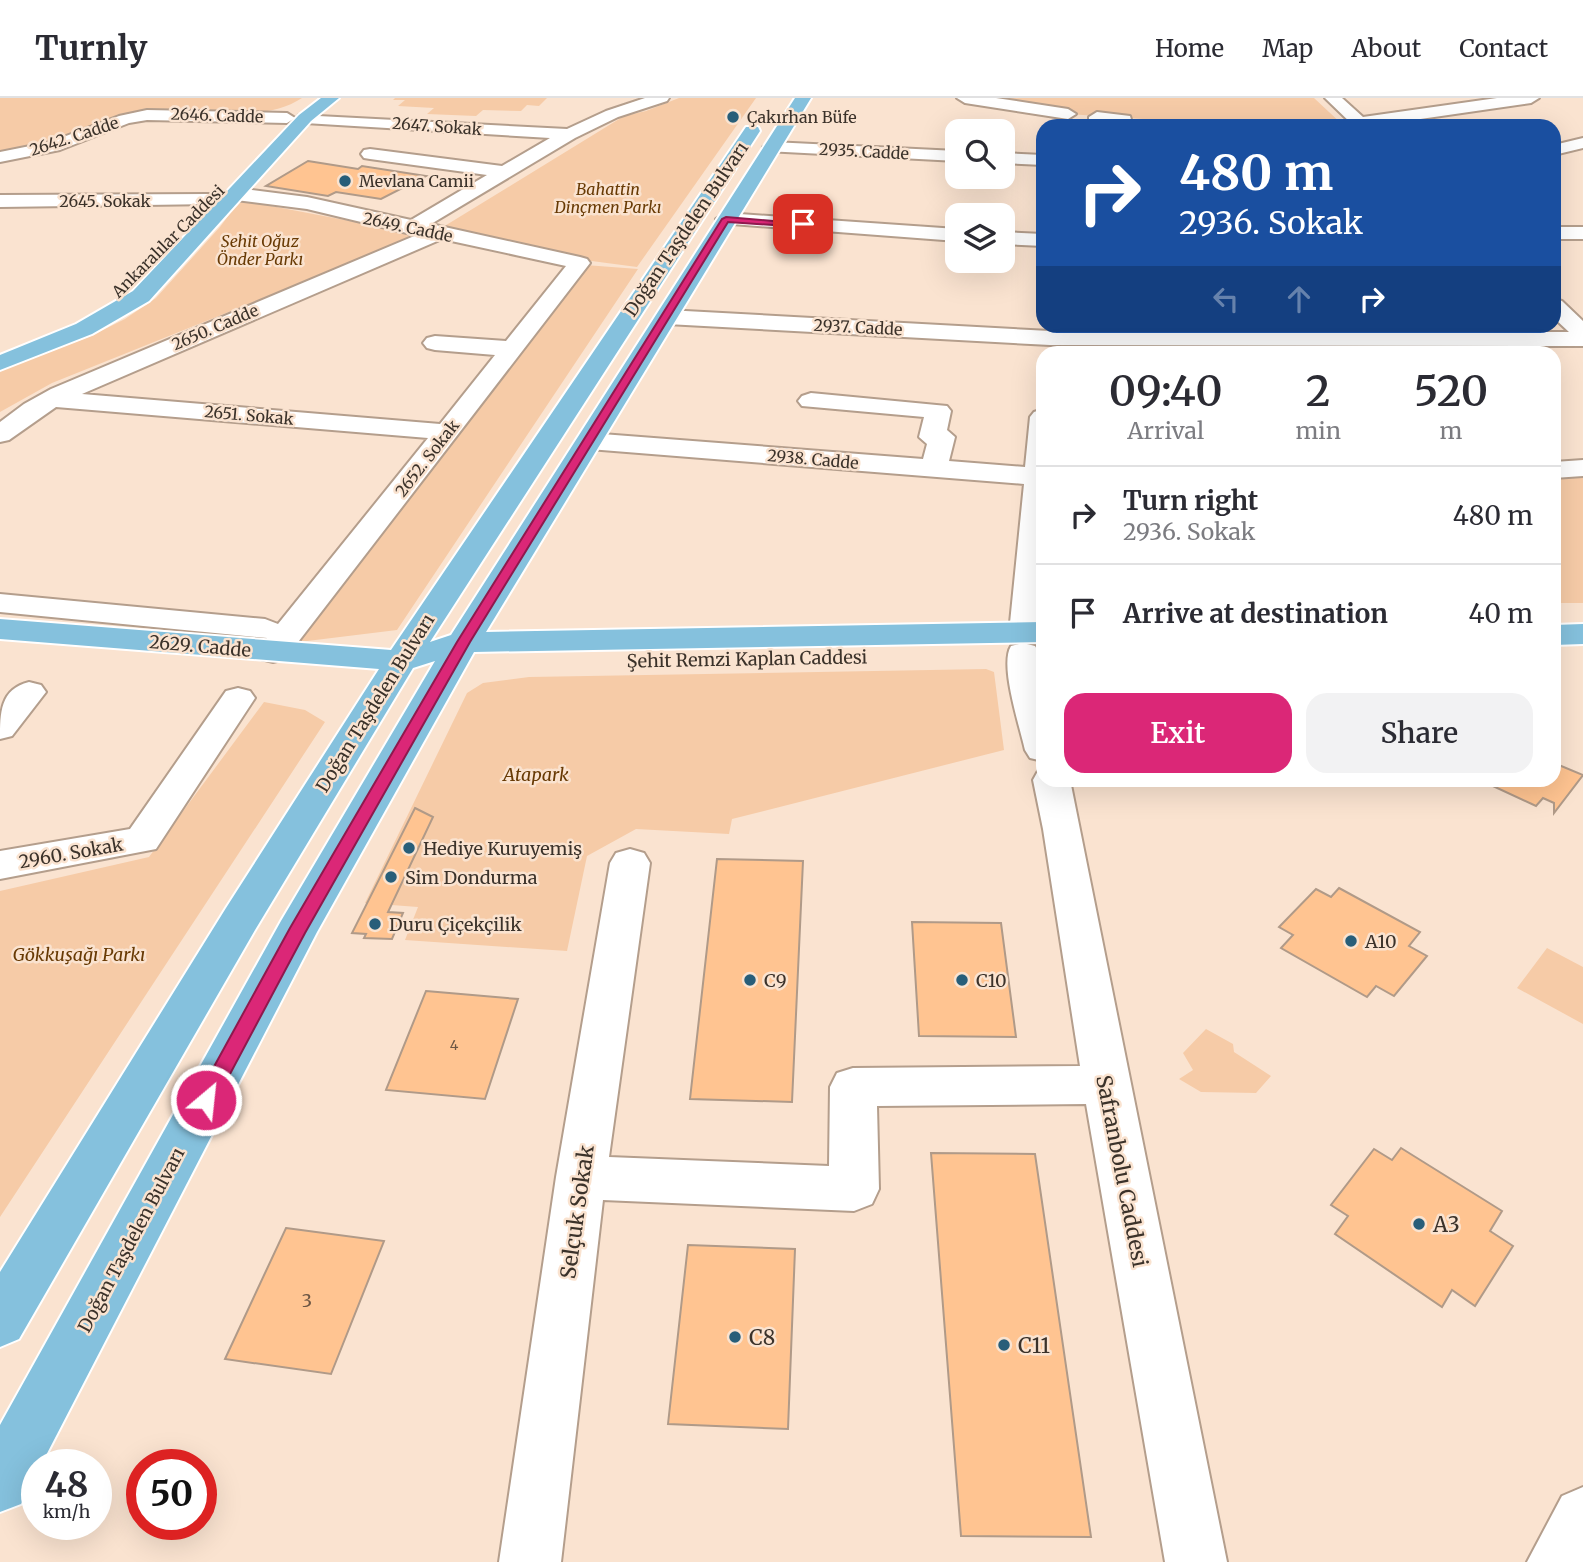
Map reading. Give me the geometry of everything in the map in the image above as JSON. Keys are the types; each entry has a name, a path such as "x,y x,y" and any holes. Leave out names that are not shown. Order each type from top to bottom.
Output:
{"main road":[{"name":"Ankaralılar Caddesi","path":"0,363 84,329 129,305 152,285 236,194 313,98"},
{"name":"Doğan Taşdelen Bulvarı","path":"0,1483 296,932 457,654 803,98"},
{"name":"Ankaralılar Caddesi","path":"0,351 79,320 114,298 209,200 296,118 338,109"},
{"name":"Doğan Taşdelen Bulvarı","path":"0,1321 164,1045 394,671 564,409 764,111"},
{"path":"1561,619 1583,618"},
{"name":"2629. Cadde","path":"16,631 269,640 394,671"},
{"path":"1561,635 1583,634"},
{"name":"Şehit Remzi Kaplan Caddesi","path":"394,671 457,654 1034,643"},
{"name":"2629. Cadde","path":"0,651 394,671"}],"street":[{"path":"611,98 661,98"},
{"path":"411,228 569,135 612,114 661,98"},
{"path":"965,98 1068,113"},
{"path":"1314,98 1336,119"},
{"path":"1333,98 1357,119"},
{"path":"1395,119 1531,98"},
{"path":"327,135 338,109"},
{"name":"2647. Sokak","path":"338,109 373,122 569,135"},
{"name":"2646. Cadde","path":"147,115 296,118"},
{"name":"2642. Cadde","path":"0,157 38,150 125,119 147,115"},
{"path":"1097,119 1124,119"},
{"path":"1561,148 1583,142"},
{"name":"2935. Cadde","path":"772,147 945,155"},
{"path":"10,173 38,150"},
{"path":"370,154 506,172"},
{"path":"1015,159 1036,160"},
{"name":"2649. Cadde","path":"236,194 307,203 580,263"},
{"name":"2645. Sokak","path":"0,201 209,200"},
{"path":"726,219 945,233"},
{"name":"2650. Cadde","path":"0,434 51,398 438,233"},
{"path":"1561,233 1583,233"},
{"path":"1015,238 1036,239"},
{"name":"2652. Sokak","path":"269,640 447,432 580,263"},
{"path":"324,281 368,287"},
{"path":"1561,313 1583,333"},
{"name":"2937. Cadde","path":"667,317 1134,346 1278,333"},
{"name":"2937. Cadde","path":"1295,333 1371,346 1537,333"},
{"path":"1551,333 1583,365"},
{"name":"2937. Cadde","path":"1555,333 1583,339"},
{"path":"435,343 512,349"},
{"name":"2651. Sokak","path":"51,398 447,432"},
{"path":"811,401 938,411 932,437 942,437 915,490 988,496"},
{"path":"624,444 639,419"},
{"name":"2938. Cadde","path":"589,441 1036,477"},
{"path":"1561,470 1583,468"},
{"path":"1036,588 1034,643 1024,671 1036,721"},
{"path":"0,603 56,608 269,640"},
{"path":"16,631 56,608"},
{"path":"0,728 29,692"},
{"name":"2960. Sokak","path":"0,865 142,840 238,698"},
{"name":"Safranbolu Caddesi","path":"1053,787 1196,1562"},
{"name":"Selçuk Sokak","path":"530,1562 581,1177 630,863"},
{"path":"581,1177 854,1189 853,1087 1106,1086"},
{"path":"1558,1562 1583,1517"}],"green space":[{"path":"0,98 302,98 270,111 253,113 165,110 137,114 58,142 0,154"},
{"path":"547,98 539,106 527,105 521,111 483,110 476,116 427,114 434,108 398,106 405,100 393,100"},
{"name":"Bahattin Dinçmen Parkı","path":"679,98 756,98 637,267 584,260 443,227 624,116"},
{"path":"965,98 1314,98 1336,119 1143,119 1068,114"},
{"name":"Şehit Oğuz Önder Parkı","path":"240,200 408,232 410,236 353,262 52,383 0,412 0,371 91,336 125,319 156,298 220,227"},
{"path":"585,265 638,269 397,630 291,643"},
{"path":"1583,475 1583,603 1561,603 1561,476"},
{"name":"Atapark","path":"986,669 994,672 1004,750 732,819 729,834 636,829 587,856 567,951 405,940 418,907 365,903 467,693 483,683 529,677"},
{"name":"Gökkuşağı Parkı","path":"264,702 305,710 325,722 0,1217 0,891 149,857"},
{"path":"1547,948 1583,967 1583,1024 1517,988"},
{"path":"1206,1029 1233,1044 1234,1052 1271,1076 1256,1093 1201,1092 1179,1079 1193,1070 1183,1053"}],"building":[{"name":"Mevlana Camii","path":"308,161 426,176 381,199 336,192 328,196 266,186"},
{"path":"1561,766 1583,775 1554,813 1554,803 1543,798 1536,806 1495,787 1561,787"},
{"path":"415,808 433,817 388,912 403,913 392,939 364,938 366,934 352,933"},
{"name":"C9","path":"717,859 803,861 792,1102 690,1099"},
{"name":"A10","path":"1339,888 1420,932 1409,946 1427,956 1394,996 1376,986 1367,997 1281,948 1293,935 1279,927 1316,889 1331,897"},
{"name":"C10","path":"912,922 1001,923 1016,1037 919,1036"},
{"path":"426,991 518,999 485,1099 386,1090"},
{"name":"A3","path":"1401,1148 1502,1211 1490,1231 1513,1246 1475,1306 1452,1290 1442,1307 1335,1234 1348,1216 1331,1205 1374,1149 1392,1160"},
{"name":"C11","path":"931,1153 1035,1154 1091,1537 961,1536"},
{"path":"286,1228 384,1241 331,1374 225,1359"},
{"name":"C8","path":"688,1245 795,1249 788,1429 668,1424"}],"place":[{"name":"Çakırhan Büfe","path":"733,117"},
{"name":"Mevlana Camii","path":"345,181"},
{"name":"Hediye Kuruyemiş","path":"409,848"},
{"name":"Sim Dondurma","path":"391,877"},
{"name":"Duru Çiçekçilik","path":"375,924"},
{"name":"A10","path":"1351,941"},
{"name":"C9","path":"750,980"},
{"name":"C10","path":"962,980"},
{"name":"A3","path":"1419,1224"},
{"name":"C8","path":"735,1337"},
{"name":"C11","path":"1004,1345"}],"route":[{"path":"206,1100 296,932 463,642 726,219 803,224"}]}
